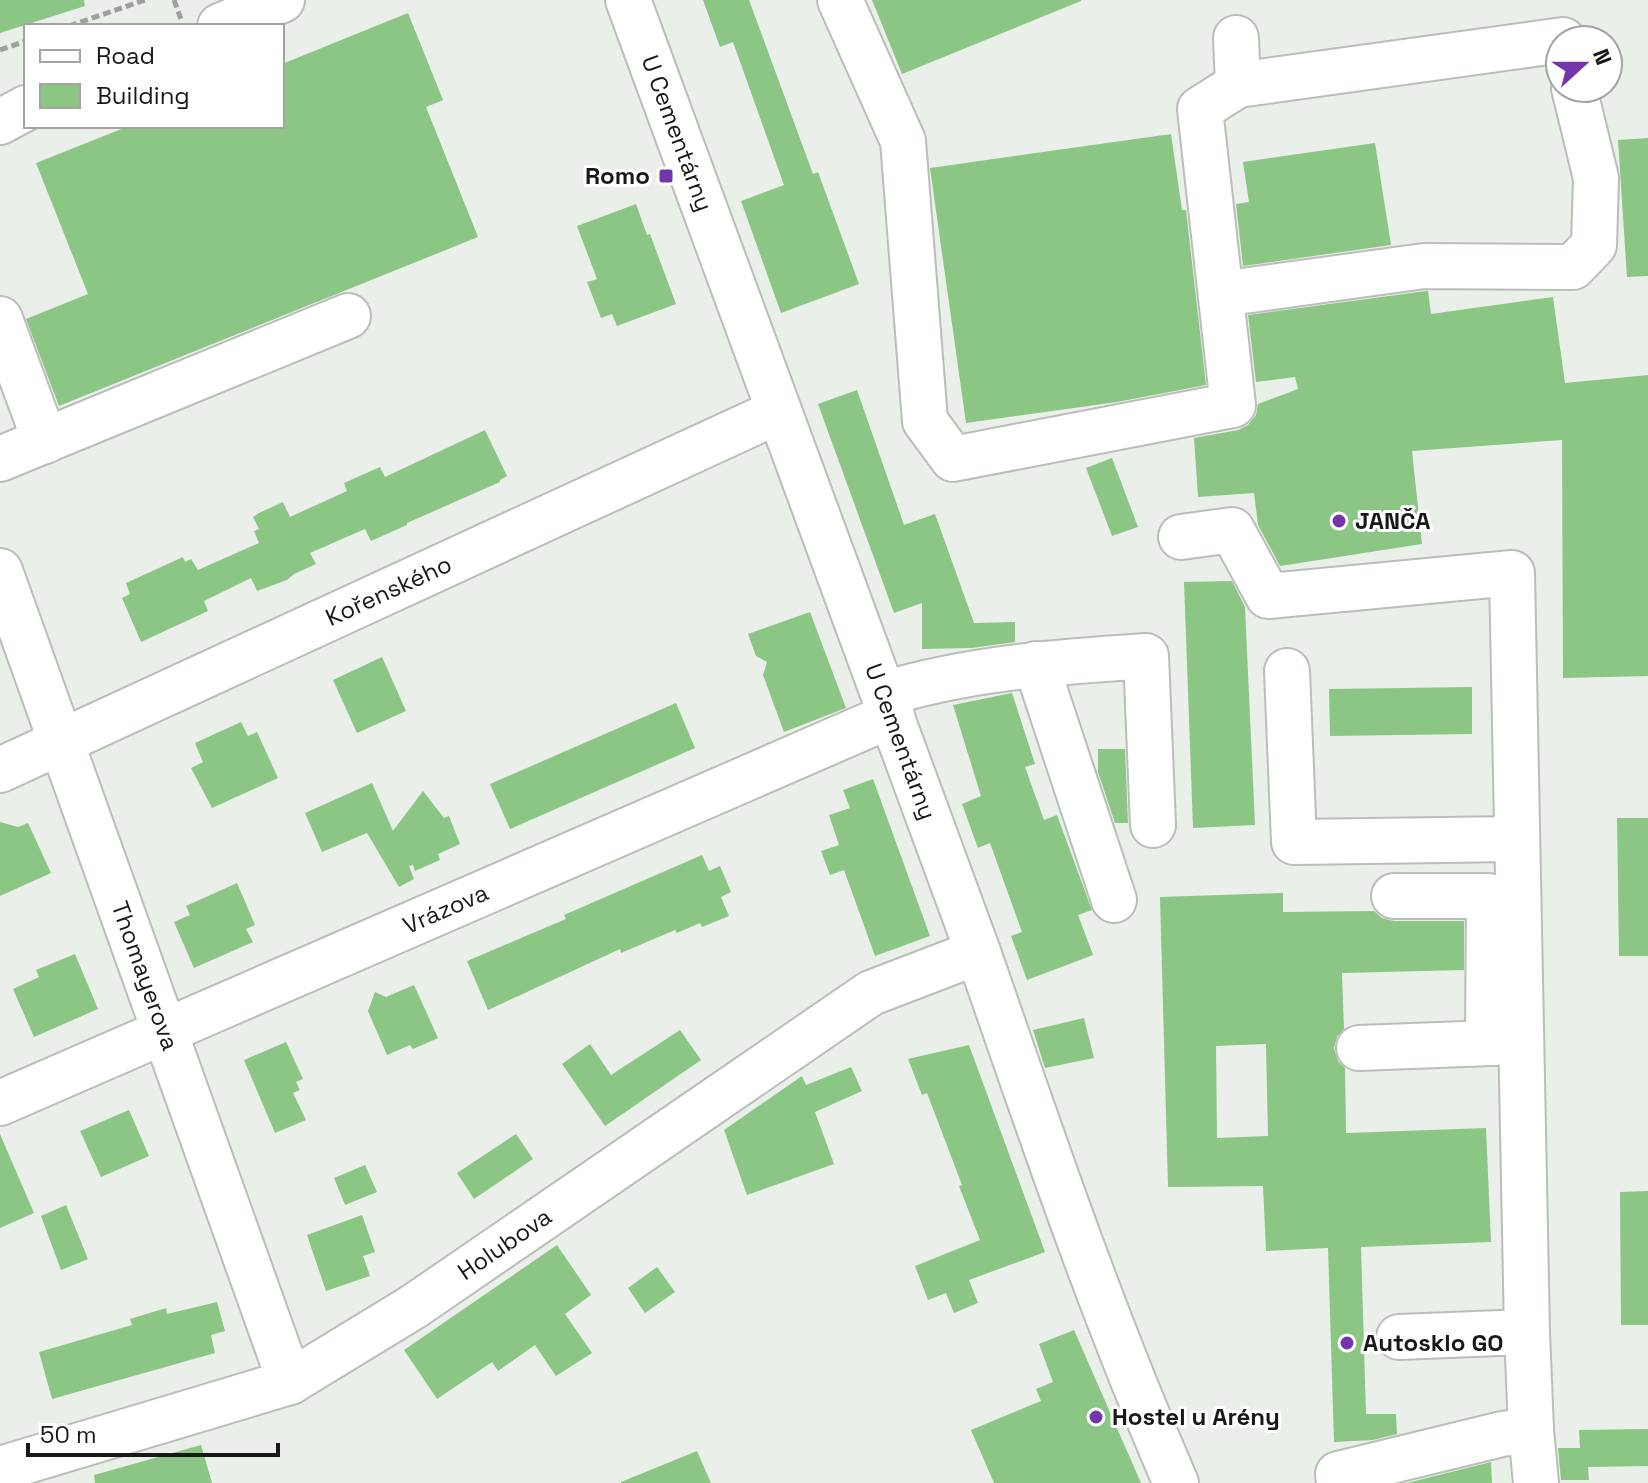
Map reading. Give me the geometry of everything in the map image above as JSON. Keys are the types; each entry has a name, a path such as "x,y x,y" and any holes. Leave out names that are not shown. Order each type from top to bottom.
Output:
{"street":[{"path":"225,24 282,0"},
{"name":"U Cementárny","path":"628,0 978,952 1090,1273 1176,1483"},
{"path":"840,0 903,141 925,421 953,459 1233,405 1200,109 1238,85 1544,43"},
{"path":"1236,38 1238,85"},
{"path":"1221,294 1424,266 1573,267 1594,245 1596,178 1578,104"},
{"path":"0,122 24,109"},
{"path":"0,459 348,316"},
{"path":"0,319 45,441"},
{"name":"Kořenského","path":"0,770 779,411"},
{"path":"1181,537 1232,530 1268,596 1512,573 1516,839 1505,1043"},
{"name":"Thomayerova","path":"0,571 290,1382"},
{"name":"Vrázova","path":"0,1103 942,679 1036,664 1146,656 1153,825"},
{"path":"1036,664 1114,900"},
{"path":"1287,671 1294,842 1516,839"},
{"path":"1394,896 1489,896 1505,1043 1536,1483"},
{"name":"Holubova","path":"0,1469 290,1382 413,1307 871,993 978,952"},
{"path":"1359,1048 1505,1043"},
{"path":"1399,1337 1527,1332"},
{"path":"1339,1483 1338,1474 1502,1434 1531,1430"}],"path":[{"path":"75,24 145,0"},
{"path":"174,0 183,24"},
{"path":"0,50 24,42"}],"building":[{"path":"0,0 84,0 85,6 0,33"},
{"path":"703,0 749,0 813,174 818,172 859,284 781,313 741,201 784,185 733,42 720,47"},
{"path":"872,0 1081,0 1081,1 902,74"},
{"path":"408,13 443,100 426,107 478,237 59,406 26,319 88,294 36,163 124,128 284,128 284,63"},
{"path":"1171,134 1182,210 1186,210 1206,385 1117,402 966,423 930,168"},
{"path":"1648,138 1648,276 1627,277 1618,140"},
{"path":"1375,143 1391,245 1243,266 1236,204 1249,202 1243,162"},
{"path":"636,204 676,304 617,326 612,314 601,318 587,282 597,279 577,226"},
{"name":"JANČA","path":"1428,291 1431,314 1553,297 1565,383 1648,375 1648,676 1563,678 1562,440 1412,451 1422,544 1280,566 1258,525 1254,493 1198,497 1194,438 1238,430 1248,425 1256,415 1258,404 1298,389 1295,377 1256,382 1248,315"},
{"path":"857,390 904,525 935,514 974,623 1015,622 1015,642 972,648 922,649 922,603 894,613 818,404"},
{"path":"485,430 507,476 500,482 371,541 365,529 310,553 316,564 287,580 257,591 251,578 204,601 208,611 141,642 122,598 130,594 126,583 183,557 185,562 191,559 198,570 259,543 254,531 259,529 253,517 259,513 283,502 290,517 347,491 344,483 380,467 385,477"},
{"path":"1112,458 1138,527 1112,536 1086,468"},
{"path":"1232,581 1245,607 1255,825 1193,828 1184,582"},
{"path":"810,612 846,708 784,732 763,675 767,662 756,656 748,634"},
{"path":"382,657 406,711 357,733 333,680"},
{"path":"1472,687 1472,734 1330,736 1329,689"},
{"path":"1012,693 1035,764 1025,767 1044,820 1057,815 1092,910 1078,915 1093,955 1027,980 1011,936 1022,932 990,843 978,848 962,804 981,796 953,705"},
{"path":"676,703 695,748 510,829 490,784"},
{"path":"241,722 248,736 257,732 278,778 212,808 191,768 203,762 195,743"},
{"path":"1098,749 1125,749 1128,823 1115,823 1098,772"},
{"path":"873,779 930,936 875,956 844,870 830,875 821,851 839,845 829,815 850,808 843,790"},
{"path":"372,783 393,831 423,791 444,818 449,816 460,844 438,854 440,860 415,871 413,865 409,866 414,879 399,887 367,833 322,852 305,813"},
{"path":"1617,818 1648,818 1648,956 1619,956"},
{"path":"0,822 18,827 28,823 51,873 0,896"},
{"path":"702,855 709,871 720,866 731,892 721,897 729,916 702,927 700,923 677,933 675,930 621,953 620,949 488,1010 467,961 566,919 564,915"},
{"path":"237,883 255,925 246,929 253,942 194,968 174,922 190,915 186,906"},
{"path":"1283,893 1283,912 1374,911 1382,918 1394,921 1464,921 1464,970 1342,973 1344,1029 1337,1037 1334,1048 1338,1061 1345,1068 1346,1133 1486,1128 1491,1242 1361,1247 1366,1414 1396,1414 1397,1434 1373,1440 1334,1442 1328,1248 1266,1251 1263,1186 1168,1187 1160,897","holes":["1266,1044 1268,1136 1217,1138 1216,1046"]},
{"path":"75,954 98,1009 34,1037 13,989 39,977 36,970"},
{"path":"414,985 438,1038 413,1049 410,1045 387,1055 368,1011 375,992 386,997"},
{"path":"1084,1018 1094,1058 1045,1068 1033,1030"},
{"path":"680,1030 701,1060 605,1126 562,1064 590,1044 611,1075"},
{"path":"286,1042 303,1079 296,1082 300,1090 293,1093 306,1120 275,1133 244,1060"},
{"path":"969,1045 1045,1252 969,1280 978,1303 954,1313 946,1293 928,1300 915,1266 980,1240 927,1093 922,1095 908,1059"},
{"path":"851,1067 862,1091 815,1112 834,1164 747,1195 724,1130 802,1076 806,1085"},
{"path":"129,1110 149,1156 101,1177 80,1131"},
{"path":"0,1134 34,1213 0,1228"},
{"path":"516,1134 533,1159 474,1199 457,1173"},
{"path":"365,1165 377,1192 345,1205 334,1178"},
{"path":"1648,1191 1648,1325 1621,1325 1620,1192"},
{"path":"66,1205 88,1259 61,1270 41,1216"},
{"path":"362,1215 375,1252 363,1256 370,1276 326,1291 307,1235"},
{"path":"557,1245 591,1295 565,1314 592,1353 556,1376 535,1345 498,1371 492,1362 437,1399 404,1350"},
{"path":"657,1267 675,1292 645,1313 628,1288"},
{"path":"217,1302 225,1331 211,1335 215,1353 52,1399 39,1352 132,1325 130,1319 166,1308 167,1314"},
{"path":"1074,1330 1141,1483 994,1483 971,1430 1041,1401 1036,1389 1053,1382 1039,1344"},
{"path":"1648,1429 1648,1466 1588,1467 1589,1480 1561,1480 1558,1448 1580,1448 1579,1430"},
{"path":"201,1445 212,1483 95,1483 94,1475"},
{"path":"697,1451 711,1483 621,1483 621,1482"},
{"path":"1491,1462 1492,1483 1407,1483"}],"place":[{"name":"Romo","path":"666,176"},
{"name":"JANČA","path":"1339,521"},
{"name":"Autosklo GO","path":"1347,1343"},
{"name":"Hostel u Arény","path":"1096,1417"}]}
